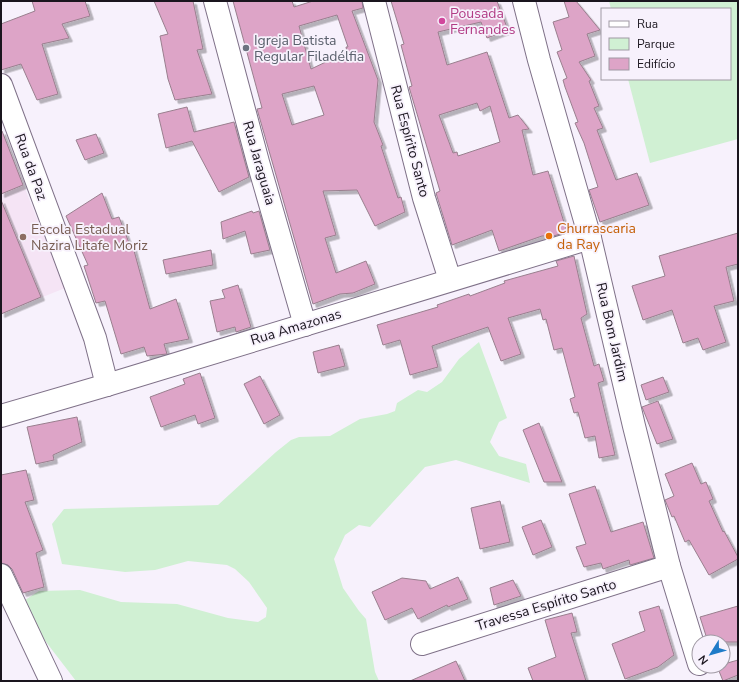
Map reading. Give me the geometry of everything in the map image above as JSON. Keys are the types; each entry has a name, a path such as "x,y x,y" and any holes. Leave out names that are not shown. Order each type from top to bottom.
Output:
{"street":[{"name":"Rua Jaraguaia","path":"215,1 258,162 305,325"},
{"name":"Rua Espírito Santo","path":"374,1 424,198 450,280"},
{"name":"Rua Bom Jardim","path":"524,1 539,60 590,238 634,426 670,566 691,638"},
{"name":"Rua da Paz","path":"1,85 96,338 107,385"},
{"name":"Rua Amazonas","path":"1,416 590,238"},
{"name":"Travessa Espírito Santo","path":"422,644 670,566"},
{"path":"1,575 51,681"}],"shaded area":[{"name":"Escola Estadual Nazira Litafe Moriz","path":"1,129 65,288 1,314"}],"green space":[{"path":"609,1 738,1 738,139 650,163 628,80 731,80 731,8 611,8"},
{"path":"479,342 507,418 499,422 490,442 499,456 526,464 530,483 456,460 425,467 370,527 359,525 345,535 334,559 343,588 366,619 375,672 379,681 76,681 33,625 25,600 39,591 80,590 121,602 177,604 228,618 258,622 266,617 267,608 249,582 235,569 227,565 188,561 155,570 125,572 62,564 52,524 64,509 218,505 291,440 299,437 330,436 360,419 395,411 397,403 418,390 427,392 442,382 459,359"}],"building":[{"path":"32,1 85,1 90,16 62,24 69,38 42,44 58,94 37,100 21,64 1,70 1,24 35,11"},
{"path":"154,1 193,1 203,49 197,50 212,94 175,100 168,79 160,36 168,34"},
{"path":"233,1 292,1 294,7 313,1 362,1 363,8 352,11 378,80 374,122 383,145 381,146 398,198 401,197 405,212 375,226 357,190 323,191 336,235 325,238 336,273 366,261 375,284 353,293 340,294 313,304 257,109 262,108","holes":["337,15 348,47 346,47 347,52 311,69 299,26","314,86 324,115 292,125 282,94"]},
{"path":"391,1 497,1 508,30 487,38 481,22 438,32 447,65 487,52 509,118 518,115 529,129 522,130 533,175 548,171 567,232 550,237 542,236 499,251 492,230 452,245 436,193 440,191 409,87 412,86 401,45 404,44","holes":["477,103 480,111 490,106 500,142 458,156 457,152 453,153 439,115"]},
{"path":"564,1 576,1 600,30 587,34 595,56 579,62 591,80 589,81 599,106 594,108 603,128 597,130 616,180 637,173 649,205 600,222 589,190 598,187 584,143 575,123 578,122 563,80 567,78 557,52 562,50 553,22 569,17"},
{"path":"187,107 194,132 234,122 249,177 219,192 192,141 166,148 158,114"},
{"path":"2,131 23,185 1,194 1,132"},
{"path":"96,134 104,153 85,160 76,140"},
{"path":"102,193 112,219 119,217 131,248 133,247 150,309 176,299 189,339 164,344 167,354 147,356 144,347 121,354 105,301 96,303 84,266 88,265 66,216"},
{"path":"1,200 41,297 1,314"},
{"path":"252,211 253,213 259,211 270,250 251,254 245,231 223,239 221,222"},
{"path":"738,233 738,264 726,267 734,301 714,306 726,342 703,350 698,338 683,343 672,310 643,320 632,286 665,276 659,256"},
{"path":"211,250 213,265 166,274 163,260"},
{"path":"574,256 587,314 581,318 594,366 599,364 604,381 598,383 615,455 599,458 595,436 585,438 578,412 574,413 570,399 575,397 562,348 554,350 546,319 543,320 540,309 508,318 521,354 501,361 488,327 432,346 438,367 410,375 400,340 383,345 377,325 438,307 437,305 469,294 470,296 505,283 504,281 558,266 556,261"},
{"path":"238,285 251,327 236,332 235,327 217,332 210,301 225,298 222,290"},
{"path":"339,345 345,366 318,373 313,352"},
{"path":"200,373 215,418 198,424 195,415 161,427 150,397 185,384 183,379"},
{"path":"260,376 280,415 264,424 244,384"},
{"path":"663,377 669,392 646,400 641,385"},
{"path":"658,401 673,439 657,444 642,407"},
{"path":"77,417 82,442 53,455 54,460 36,464 27,427"},
{"path":"539,423 562,482 544,482 523,430"},
{"path":"692,463 701,484 706,482 713,499 709,501 723,532 724,531 738,557 738,559 709,575 689,540 685,542 674,516 672,517 665,500 674,496 665,474"},
{"path":"26,470 34,500 25,502 43,550 36,553 44,587 23,593 12,569 8,565 1,563 1,475"},
{"path":"595,486 611,532 643,522 654,558 630,565 629,560 603,569 601,563 584,567 576,547 586,544 569,494"},
{"path":"500,501 510,542 480,549 471,508"},
{"path":"541,520 552,547 533,555 522,527"},
{"path":"458,577 468,599 448,607 447,605 418,619 412,608 385,620 372,592 402,578 426,581 430,589"},
{"path":"513,580 521,596 494,605 490,588"},
{"path":"659,606 674,655 658,667 625,679 612,644 645,631 639,612"},
{"path":"738,606 738,642 731,642 731,634 705,634 700,617"},
{"path":"572,613 577,632 571,633 586,681 533,681 528,668 556,657 545,620"},
{"path":"738,660 738,675 723,681 720,674 731,674 731,662"},
{"path":"456,661 465,681 410,681"}],"place":[{"name":"Pousada Fernandes","path":"442,21"},
{"name":"Igreja Batista Regular Filadélfia","path":"246,48"},
{"name":"Churrascaria da Ray","path":"549,236"},
{"name":"Escola Estadual Nazira Litafe Moriz","path":"23,237"}]}
